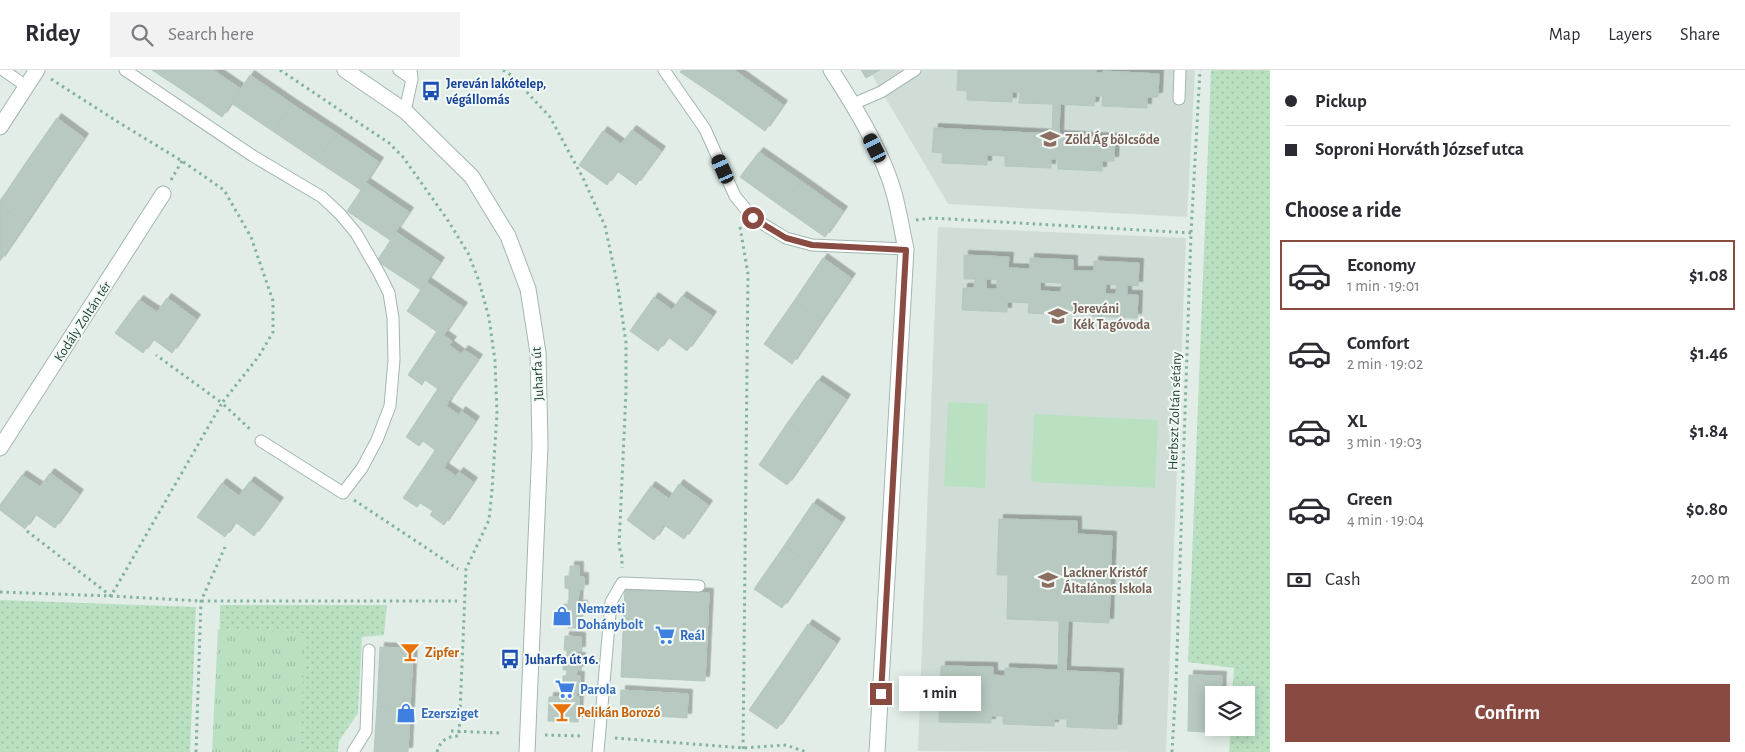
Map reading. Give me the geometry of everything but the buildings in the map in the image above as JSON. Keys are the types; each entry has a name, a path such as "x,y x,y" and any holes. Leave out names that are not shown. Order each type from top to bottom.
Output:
{"street":[{"name":"Juharfa út","path":"345,70 405,111 472,177 508,236 528,289 538,353 540,445 527,752"},
{"path":"831,70 853,104 882,161 894,192 906,250 877,752"},
{"path":"0,127 26,86 41,73"},
{"name":"Kodály Zoltán tér","path":"0,448 163,194"}],"lane":[{"path":"3,70 26,86"},
{"path":"125,70 253,156 322,197 356,233 389,293 393,318 394,360 390,406 366,461 343,493 261,441"},
{"path":"399,70 412,75 405,111"},
{"path":"664,70 705,129 735,196 753,218 786,238 812,245 906,250"},
{"path":"853,104 881,92 915,70"},
{"path":"1179,99 1180,70"},
{"path":"598,752 611,602 622,582 699,586"},
{"path":"353,752 366,732 368,650"}],"path":[{"path":"280,70 389,143 403,157 447,219 468,253 479,281 488,318 493,352 497,414 489,520 466,568 459,736 450,736 440,743 437,752"},
{"path":"503,70 511,75 550,117 583,178 605,226 618,287 626,343 626,392 619,546 622,557 622,582"},
{"name":"Herbszt Zoltán sétány","path":"1172,752 1177,673 1191,233 1200,70"},
{"path":"41,73 224,190 251,238 273,301 273,332 259,356 222,402 111,596"},
{"path":"901,222 932,218 1191,233"},
{"path":"740,226 748,274 742,750"},
{"path":"156,355 222,402 261,441"},
{"path":"343,493 458,569"},
{"path":"27,531 111,596"},
{"path":"196,752 201,602 225,547"},
{"path":"0,592 111,596 201,602 457,601"},
{"path":"615,728 614,738 742,750 786,745 806,752"},
{"path":"451,731 501,733"}],"shaded area":[{"name":"Zöld Ág bölcsőde","path":"880,70 1195,70 1187,217 948,204 872,75"},
{"name":"Lackner Kristóf Általános Iskola","path":"938,227 1186,238 1166,752 918,751"}],"green space":[{"path":"1211,70 1270,70 1270,752 1229,752 1230,736 1255,736 1255,686 1233,686 1234,668 1188,662"},
{"path":"948,402 988,404 985,488 944,486"},
{"path":"1034,414 1158,420 1155,488 1031,482"},
{"path":"0,600 196,607 190,752 0,752"},
{"path":"220,605 387,605 384,635 362,637 358,713 339,741 338,752 218,752"},
{"path":"218,629 305,633 300,752 212,752"}],"place":[{"name":"Jereván lakótelep, végállomás","path":"431,91"},
{"name":"Zöld Ág bölcsőde","path":"1050,139"},
{"name":"Jereváni Kék Tagóvoda","path":"1058,316"},
{"name":"Lackner Kristóf Általános Iskola","path":"1048,580"},
{"name":"Nemzeti Dohánybolt","path":"562,616"},
{"name":"Reál","path":"665,635"},
{"name":"Zipfer","path":"410,652"},
{"name":"Juharfa út 16.","path":"510,659"},
{"name":"Parola","path":"565,689"},
{"name":"Pelikán Borozó","path":"562,712"},
{"name":"Ezersziget","path":"406,713"}],"route":[{"path":"753,218 786,238 812,245 906,250 881,694"}]}
